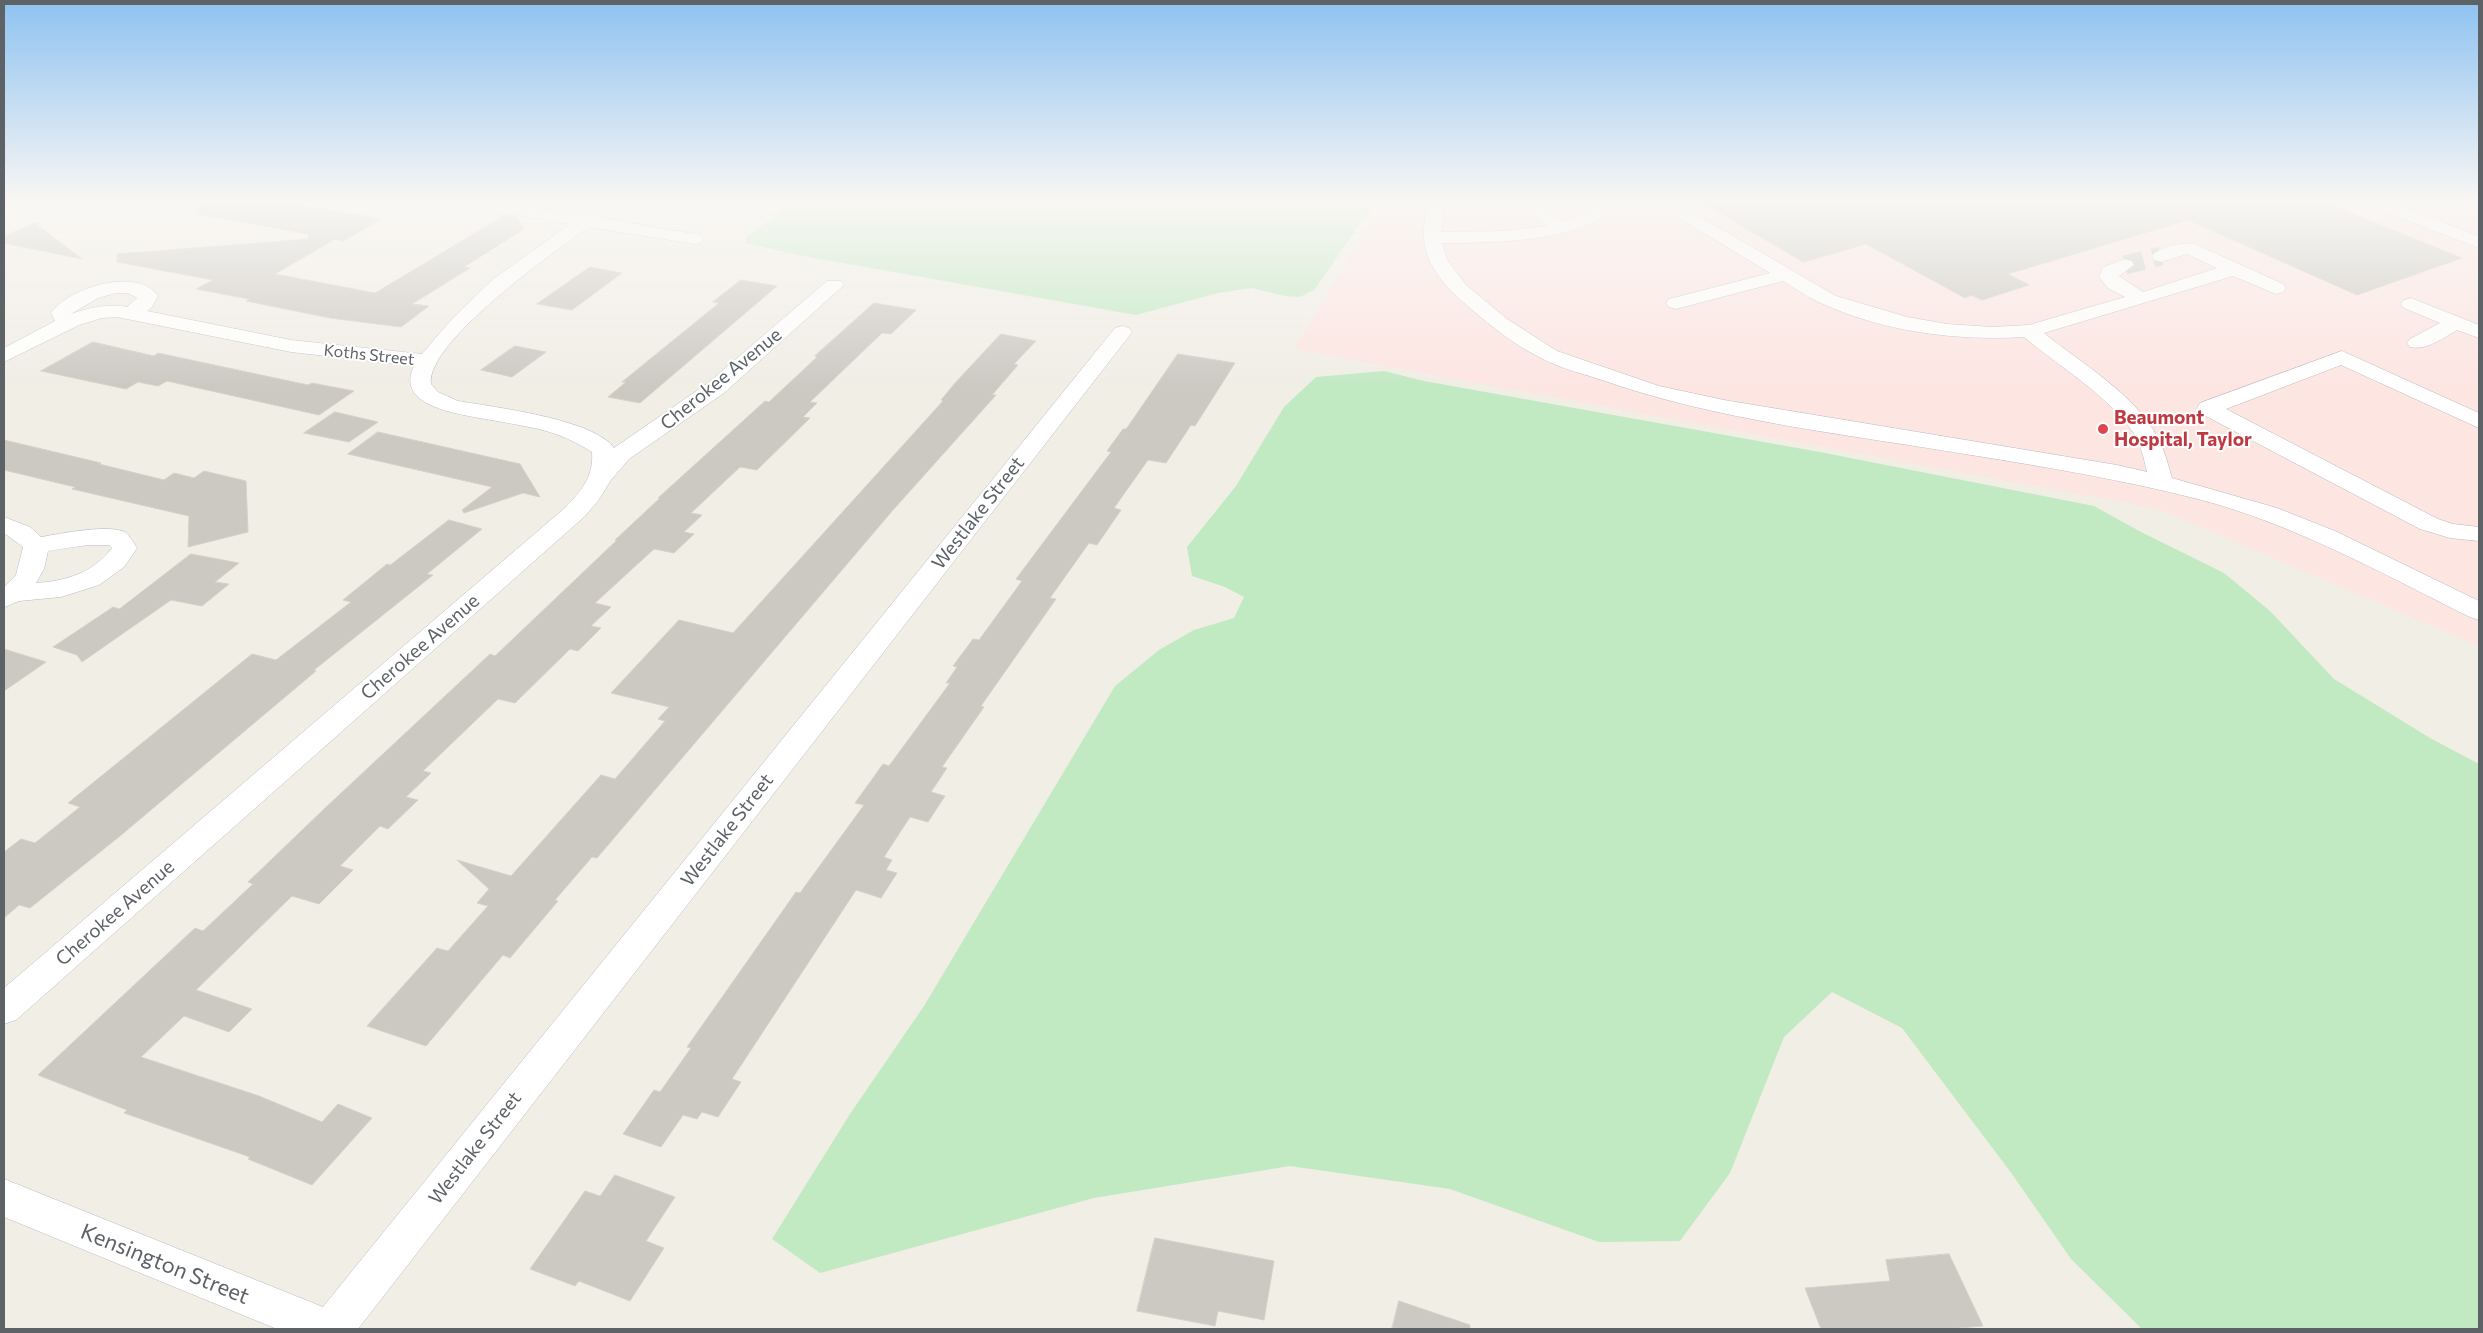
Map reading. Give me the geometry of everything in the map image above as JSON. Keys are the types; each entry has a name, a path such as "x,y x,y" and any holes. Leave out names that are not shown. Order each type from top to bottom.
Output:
{"street":[{"path":"427,361 459,323 499,284 526,263"},
{"path":"1441,263 1459,289 1500,323 1550,354 1595,372 1653,391 1724,407 2118,472 2161,482 2268,513 2326,536 2479,611"},
{"path":"1765,263 1829,300 1864,312 1906,323 1974,332 2029,331 2066,322 2235,269"},
{"path":"2222,263 2276,288"},
{"path":"2125,265 2110,271 2109,277 2116,284 2140,298"},
{"path":"1676,303 1785,275"},
{"name":"Cherokee Avenue","path":"4,1009 575,512 590,496 600,477 621,454 716,388 834,285"},
{"path":"62,326 61,313 72,302 92,293 111,288 127,288 142,291 148,296 145,303 132,313"},
{"path":"2411,304 2479,332"},
{"name":"Koths Street","path":"4,356 62,326 94,313 117,311 291,346 427,361 421,371 420,382 424,391 431,398 450,405 552,426 578,434 603,449 604,460 600,477"},
{"path":"2417,343 2457,322"},
{"path":"2029,331 2106,394 2138,423 2152,447 2161,482"},
{"name":"Westlake Street","path":"332,1329 1122,332"},
{"path":"2479,421 2342,356 2208,408 2429,524 2450,531 2479,534"},
{"path":"4,524 21,532 35,556"},
{"path":"88,537 116,537 125,548 108,569 94,579 53,591 9,596 35,556 88,537"},
{"name":"Kensington Street","path":"4,1198 327,1329"}],"shaded area":[{"name":"Beaumont Hospital, Taylor","path":"1346,263 2479,263 2479,646 2159,509 1294,349"}],"green space":[{"path":"843,263 1333,263 1315,289 1300,297 1285,296 1252,288 1218,293 1136,315"},
{"path":"1384,371 1424,381 1825,453 2094,506 2139,531 2224,573 2270,611 2334,679 2430,738 2479,764 2479,1329 2142,1329 2071,1259 2012,1174 1902,1028 1832,992 1784,1037 1730,1173 1680,1241 1599,1242 1450,1189 1290,1166 1094,1198 820,1273 772,1239 850,1114 924,1006 1115,686 1159,650 1194,630 1234,618 1244,597 1225,587 1192,576 1187,547 1236,486 1284,407 1316,377"}],"building":[{"path":"123,263 294,263 275,274 375,293 425,263 470,263 464,267 470,268 412,304 429,306 401,327 330,318 196,289 213,280"},
{"path":"1901,263 2044,263 2008,274 2029,285 1982,300 1971,295 1965,298"},
{"path":"2285,263 2447,263 2357,295"},
{"path":"590,267 622,273 572,310 537,304"},
{"path":"741,280 777,286 640,403 608,397 626,382 622,382 719,303 713,302"},
{"path":"874,303 916,310 891,334 882,333 810,402 817,403 803,417 810,418 757,470 740,467 691,513 702,515 684,532 694,534 674,553 654,549 595,603 611,607 591,626 601,628 578,651 570,649 515,703 498,699 423,771 431,773 406,797 418,800 388,829 380,826 340,866 353,870 319,904 292,896 196,990 252,1009 229,1032 184,1016 141,1057 259,1096 322,1122 338,1104 372,1118 312,1185 248,1159 250,1157 124,1113 127,1110 38,1075 195,928 203,931 253,884 248,882 323,810 490,654 495,656 660,498 658,498 765,401 769,402 817,357 815,356"},
{"path":"1001,334 1036,341 1014,364 1018,365 992,395 996,395 893,510 597,858 592,857 555,900 558,901 510,958 503,955 426,1046 367,1026 437,948 448,951 488,906 477,903 489,889 457,860 511,876 601,775 615,779 665,721 658,719 669,707 611,693 679,620 733,633 943,401 941,400 956,382"},
{"path":"93,342 154,356 158,353 308,385 312,383 354,391 319,415 167,381 158,386 138,382 126,389 41,371"},
{"path":"515,346 546,352 512,377 481,370"},
{"path":"1178,354 1235,363 1195,426 1191,425 1166,463 1148,460 1114,508 1121,510 1097,545 1089,543 1050,598 1056,599 981,706 984,707 942,767 947,768 931,792 945,796 928,822 910,817 884,857 892,860 886,870 897,873 881,898 856,890 732,1079 741,1082 718,1117 702,1112 697,1119 683,1115 661,1147 623,1134 654,1090 660,1092 691,1048 687,1047 796,892 800,893 864,805 855,803 883,764 889,766 950,683 946,683 957,667 953,666 973,639 979,640 1022,581 1016,579 1111,452 1107,451 1123,429 1126,429"},
{"path":"335,412 378,422 349,442 304,433"},
{"path":"378,432 520,464 540,497 523,493 464,513 462,510 492,487 348,454"},
{"path":"4,440 164,480 174,473 194,478 204,471 246,481 248,532 188,547 189,516 72,489 75,487 4,470"},
{"path":"449,520 482,529 427,574 433,575 314,670 316,671 120,836 30,908 19,905 4,918 4,852 21,839 35,843 80,807 68,803 252,654 276,660 351,602 343,600 387,564 390,565"},
{"path":"191,554 239,563 215,582 229,584 202,606 171,600 82,662 77,655 53,647 113,607 119,609"},
{"path":"4,649 46,662 4,691"},
{"path":"615,1175 675,1197 646,1241 664,1248 630,1301 579,1281 575,1286 530,1269 585,1191 600,1196"},
{"path":"1155,1238 1274,1261 1264,1320 1218,1311 1215,1326 1137,1311"},
{"path":"1949,1254 1983,1326 1947,1329 1821,1329 1805,1288 1890,1281 1886,1260"},
{"path":"1399,1301 1470,1325 1470,1329 1392,1329"}],"tunnel":[{"path":"2125,265 2132,263"}],"place":[{"name":"Beaumont Hospital, Taylor","path":"2103,429"}]}
